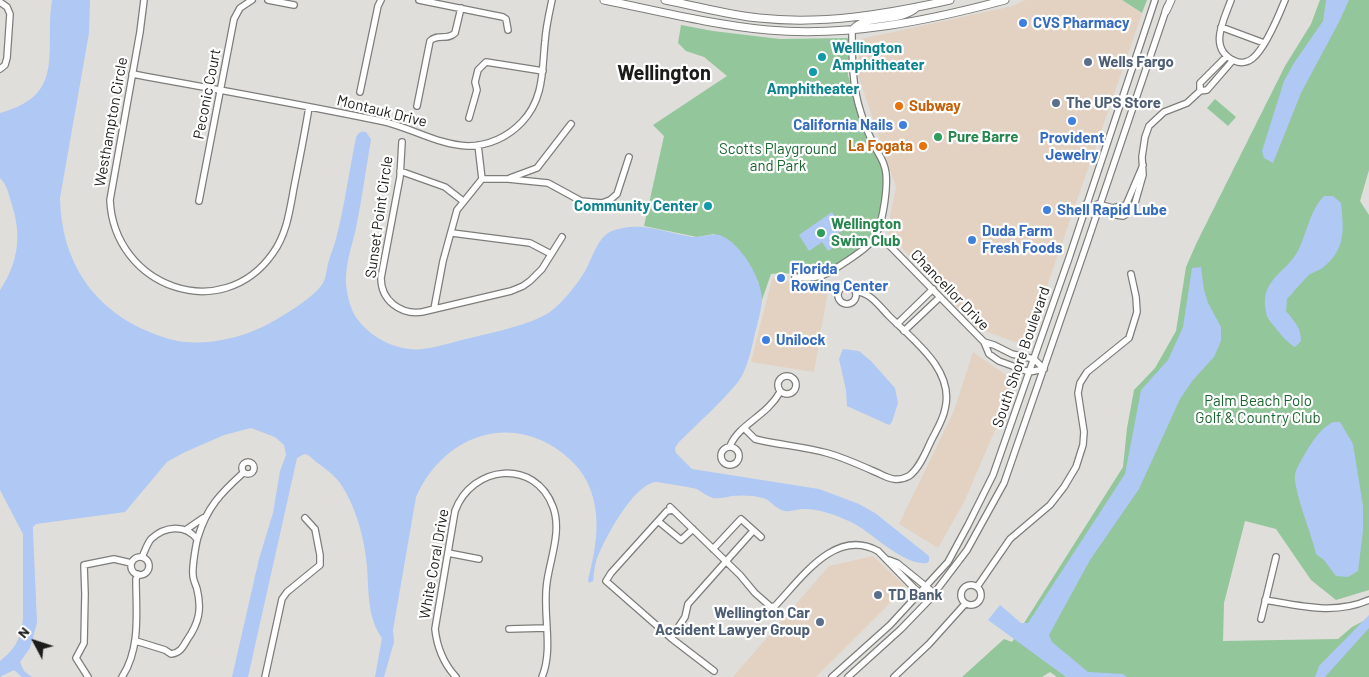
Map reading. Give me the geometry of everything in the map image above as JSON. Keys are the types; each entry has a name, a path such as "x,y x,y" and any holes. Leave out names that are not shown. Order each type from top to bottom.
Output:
{"main road":[{"path":"604,0 721,24 798,32 852,30 928,20 1005,0"},
{"path":"665,0 681,1 715,12 762,18 838,19 950,0"},
{"path":"1166,11 1170,0"},
{"path":"852,30 862,22 901,17 916,7"}],"street":[{"name":"Westhampton Circle","path":"144,0 140,32 111,188 110,208 112,222 122,246 137,265 153,278 186,290 210,290 234,284 256,271 274,252 288,222 309,107"},
{"name":"Peconic Court","path":"199,201 235,16 243,5 252,0"},
{"path":"268,0 294,5"},
{"path":"360,92 378,6 381,0"},
{"path":"419,0 506,19 508,30"},
{"name":"Montauk Drive","path":"132,74 383,122 459,145 478,145 497,140 506,135 521,123 537,99 542,80 545,40 552,0"},
{"name":"South Shore Boulevard","path":"832,677 890,625 948,562 989,483 1089,204 1155,0"},
{"path":"1231,0 1222,26 1219,44 1227,56 1241,62 1251,60 1259,52 1285,0"},
{"path":"679,15 681,1"},
{"path":"0,2 7,7 10,14 7,58 5,65 0,69"},
{"path":"417,106 430,41 436,36 448,38 455,33 461,8"},
{"name":"South Shore Boulevard","path":"848,677 902,629 929,600 967,550 1004,483 1166,11"},
{"path":"1222,26 1264,43"},
{"path":"795,277 806,279 819,278 830,273 866,248 876,235 883,210 887,182 885,166 874,146 864,121 856,93 853,72 852,30"},
{"path":"1200,91 1200,83 1227,56"},
{"path":"1089,204 1098,211 1124,216 1130,212 1135,203 1143,175 1144,137 1149,126 1164,112 1186,103 1200,91 1207,90 1233,60"},
{"path":"469,118 477,90 475,82 478,70 482,64 486,62 543,71"},
{"path":"1121,101 1134,106"},
{"path":"508,179 538,168 571,124"},
{"name":"Sunset Point Circle","path":"402,142 400,171 381,274 382,286 388,300 402,310 414,313 519,288 537,275 562,237"},
{"path":"434,309 443,261 457,210 482,179 478,145"},
{"path":"482,179 508,179 548,183 581,201 602,203 610,200 617,194 629,157"},
{"path":"1089,204 1100,204 1112,208 1126,205 1143,165"},
{"path":"400,171 445,187 463,201"},
{"path":"452,233 530,243 551,254"},
{"name":"Chancellor Drive","path":"876,235 890,246 984,342 989,354 999,361 1029,372"},
{"path":"977,587 1010,539 1050,505 1076,467 1083,444 1084,432 1078,393 1080,383 1086,372 1129,338 1137,312 1136,297 1130,274"},
{"path":"897,324 933,289"},
{"path":"744,428 755,439 825,452 852,461 893,480 908,476 921,460 946,408 946,392 942,376 933,360 897,324 866,294 856,292"},
{"path":"904,331 940,297"},
{"path":"909,312 916,319"},
{"name":"Chancellor Drive","path":"984,342 1012,354 1034,359"},
{"path":"1034,359 1044,369"},
{"path":"1029,372 1044,369"},
{"path":"730,446 744,428 764,413 780,392"},
{"path":"136,641 165,650 171,654 181,650 199,619 200,601 192,574 197,539 206,516 222,492 244,473"},
{"name":"White Coral Drive","path":"454,675 438,647 435,629 458,504 464,493 473,484 487,476 503,473 519,475 535,483 549,498 556,516 556,533 546,590 547,656 542,677"},
{"path":"714,671 671,638 606,581 611,573 671,508 740,575 754,593 771,606 775,606 821,558 840,547 862,545 872,547 889,560 897,563 934,593"},
{"path":"187,529 206,516"},
{"path":"265,677 282,599 287,592 320,564 320,555 314,529 306,518"},
{"path":"713,549 741,520 761,538"},
{"path":"658,521 681,540 694,529"},
{"path":"142,557 147,544 158,534 179,527 187,529 197,539"},
{"path":"671,638 685,617 688,604 753,530"},
{"path":"448,553 479,559"},
{"path":"137,557 142,557 147,559 149,568 144,574 133,572 132,563 137,557"},
{"path":"1261,620 1276,558"},
{"path":"88,677 76,658 84,643 84,565 114,559 132,563"},
{"path":"889,560 895,569 929,600"},
{"path":"122,677 132,660 136,641 136,579 138,574"},
{"path":"971,585 977,587 982,595 980,601 974,605 965,604 961,598 963,589 971,585"},
{"path":"1266,600 1328,609 1352,606 1369,600"},
{"path":"894,677 929,644 965,604"},
{"path":"509,629 546,628"},
{"path":"446,677 454,675"}],"shaded area":[{"path":"1026,0 1122,0 1142,14 1026,346 977,328 887,232 896,187 857,72 861,39 1013,6"},
{"path":"772,279 829,285 814,372 751,362"},
{"path":"973,352 1013,380 996,428 964,502 938,548 899,524 954,411"},
{"path":"873,556 906,587 816,677 733,677 829,566"}],"green space":[{"path":"1122,0 1147,0 1142,13"},
{"name":"Palm Beach Polo Golf & Country Club","path":"1320,0 1369,0 1369,170 1360,201 1369,215 1369,590 1336,600 1311,580 1276,529 1245,521 1224,603 1223,641 1338,639 1352,627 1369,618 1369,677 1057,677 1050,672 1042,677 962,677 1004,639 1012,642 1123,467 1127,428 1134,390 1155,368 1176,331 1186,267 1285,66 1311,24"},
{"name":"Scotts Playground and Park","path":"681,25 780,39 849,38 848,76 888,177 876,235 846,258 820,273 814,275 771,274 762,300 758,281 714,234 697,237 644,226 664,136 653,125 727,76 704,57 686,51 678,43"},
{"path":"1215,99 1236,117 1228,126 1207,108"}],"water":[{"path":"52,0 90,0 89,33 60,198 66,242 84,281 97,297 131,323 172,340 211,342 236,337 260,328 308,299 323,284 325,279 340,223 356,138 362,132 366,132 371,139 356,228 349,256 347,292 349,302 358,320 368,331 395,346 414,349 430,348 502,330 541,317 555,308 577,284 602,238 612,231 623,228 643,227 693,237 719,235 736,246 749,263 761,292 761,310 749,357 741,378 725,397 678,443 675,448 676,453 692,469 819,489 859,504 875,513 929,556 929,561 927,563 918,563 908,559 859,527 845,519 828,513 804,509 785,511 779,509 766,499 759,497 739,495 713,498 697,489 656,482 647,485 628,503 599,553 595,564 593,581 589,583 597,521 593,498 583,474 560,451 533,437 513,433 492,433 473,439 456,448 440,461 416,497 393,630 394,642 384,677 375,677 382,638 371,613 366,557 359,524 351,502 340,483 325,468 304,454 297,458 248,677 232,677 259,559 273,513 280,471 286,455 284,445 275,437 251,428 224,435 167,462 125,512 36,524 33,527 33,531 37,623 30,648 20,662 24,671 32,677 22,677 14,670 0,677 0,661 16,643 22,626 23,534 0,490 0,290 15,258 17,225 6,186 0,178 0,113 21,105 35,95 44,83 50,54"},
{"path":"1326,0 1349,0 1301,93 1273,163 1264,158 1262,151 1284,81 1323,21"},
{"path":"1324,196 1333,196 1341,203 1342,239 1335,255 1329,262 1321,269 1310,274 1287,299 1286,311 1296,324 1301,336 1301,341 1295,347 1283,337 1268,318 1265,308 1265,296 1272,282 1298,251 1315,208"},
{"path":"832,212 844,229 831,238 835,246 828,251 822,242 809,251 799,235"},
{"path":"1201,267 1208,303 1221,327 1221,341 1214,357 1193,380 1180,399 1139,489 1090,560 1049,635 1052,642 1088,672 1123,674 1127,677 1066,677 988,620 1000,605 1021,623 1028,623 1125,474 1141,390 1168,360 1183,327 1192,268"},
{"path":"843,349 859,351 871,361 895,388 898,403 892,422 889,425 847,406 846,390 839,359"},
{"path":"1333,422 1340,422 1353,444 1363,506 1363,531 1358,571 1348,577 1336,576 1324,560 1316,554 1295,481 1296,471 1309,447 1325,427"},
{"path":"1369,615 1369,628 1325,677 1315,677 1319,666"}],"place":[{"name":"CVS Pharmacy","path":"1023,23"},
{"name":"Wellington Amphitheater","path":"822,57"},
{"name":"Wells Fargo","path":"1088,62"},
{"name":"Amphitheater","path":"813,72"},
{"name":"The UPS Store","path":"1056,103"},
{"name":"Subway","path":"899,106"},
{"name":"Provident Jewelry","path":"1072,121"},
{"name":"California Nails","path":"903,125"},
{"name":"Pure Barre","path":"938,137"},
{"name":"La Fogata","path":"923,146"},
{"name":"Community Center","path":"708,206"},
{"name":"Shell Rapid Lube","path":"1047,210"},
{"name":"Wellington Swim Club","path":"821,233"},
{"name":"Duda Farm Fresh Foods","path":"972,240"},
{"name":"Florida Rowing Center","path":"781,278"},
{"name":"Unilock","path":"766,340"},
{"name":"TD Bank","path":"878,595"},
{"name":"Wellington Car Accident Lawyer Group","path":"820,622"}],"district":[{"name":"Wellington","path":"664,73"}]}
